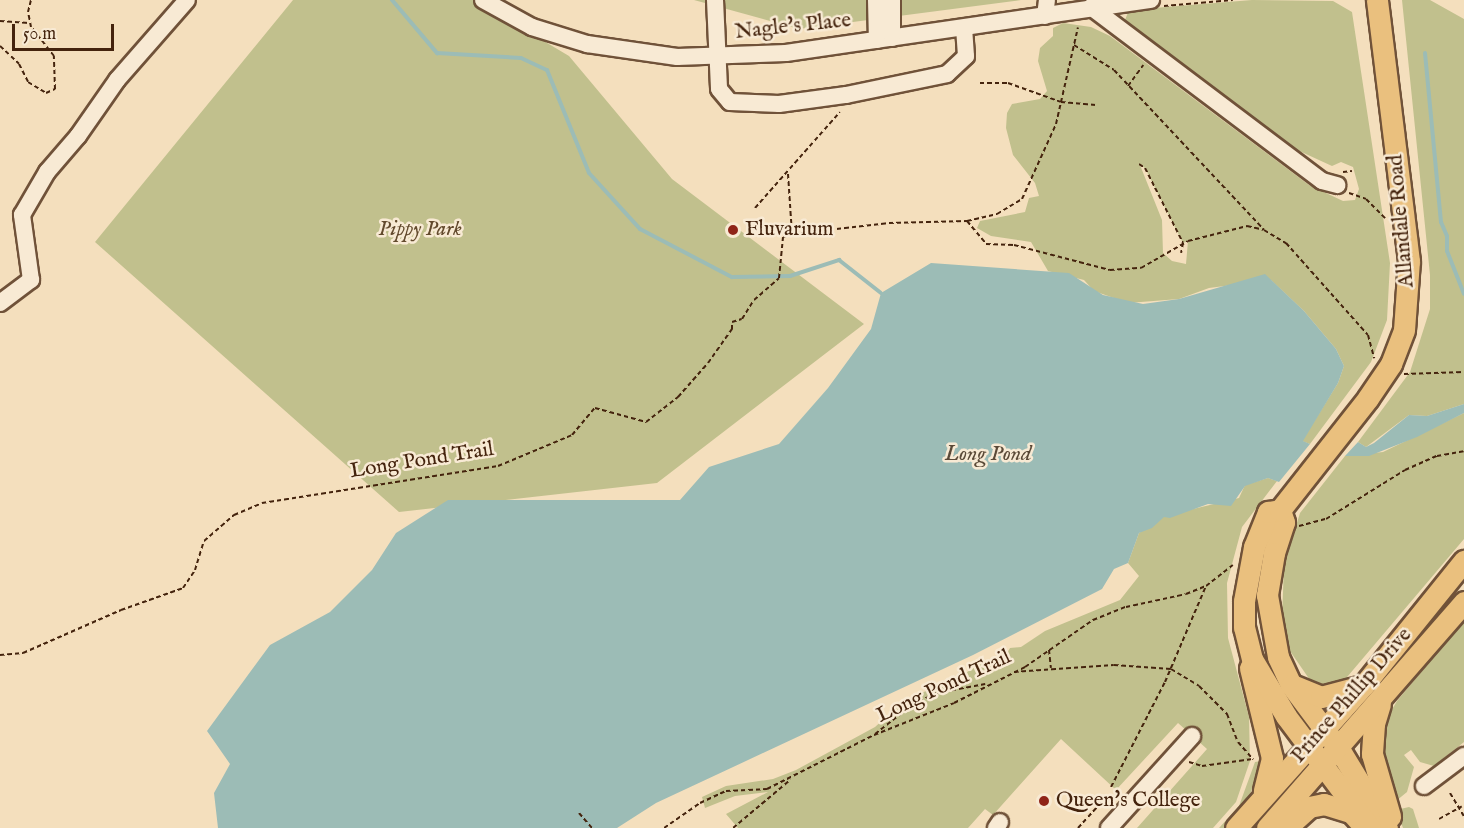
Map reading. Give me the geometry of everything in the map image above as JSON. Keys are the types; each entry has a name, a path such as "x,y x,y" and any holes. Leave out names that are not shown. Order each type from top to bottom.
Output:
{"main road":[{"name":"Allandale Road","path":"1370,828 1332,756 1323,729 1292,685 1278,657 1268,616 1269,574 1284,522 1300,482 1391,364 1404,330 1409,297 1409,261 1377,0"},
{"name":"Allandale Road","path":"1287,518 1268,512 1246,580 1244,627 1252,659 1274,699 1309,745 1332,756 1387,828"},
{"name":"Prince Phillip Drive","path":"1236,828 1363,686 1464,561"},
{"name":"Prince Phillip Drive","path":"1267,828 1383,698 1464,602"},
{"path":"1252,659 1249,672 1272,758 1260,800"},
{"path":"1292,685 1321,697 1363,686"},
{"path":"1383,698 1374,724 1372,754 1394,828"},
{"path":"1286,828 1309,807 1324,804 1351,812 1364,828"}],"street":[{"path":"0,303 31,280 22,215 47,172 78,136 117,80 187,0"},
{"name":"Nagle's Place","path":"483,0 532,27 586,44 677,57 786,53 964,27 1046,8 1086,9 1152,3"},
{"path":"715,0 719,89 730,102 779,104 846,95 947,74 966,56 964,27"},
{"path":"876,0 885,39"},
{"path":"885,39 892,0"},
{"path":"1086,9 1322,181 1336,178"},
{"path":"1109,828 1192,736"},
{"path":"1424,786 1464,756"}],"path":[{"path":"0,46 19,64 28,82 46,93 55,89 54,56 30,23 31,0"},
{"path":"1152,3 1233,0"},
{"path":"788,174 792,234 889,223 967,221 997,214 1022,200 1039,170 1061,102 1074,45 1086,9"},
{"path":"0,21 30,23"},
{"path":"1074,45 1114,70 1264,230 1286,243 1368,335 1374,345 1374,360"},
{"path":"1128,86 1146,60"},
{"path":"980,82 1008,83 1061,102 1096,105"},
{"path":"755,208 838,118 846,95"},
{"path":"1139,164 1145,168 1183,243 1181,253"},
{"path":"1336,178 1352,171"},
{"path":"1336,178 1366,199 1386,219"},
{"path":"967,221 986,244 1014,245 1110,270 1141,268 1183,243 1247,226 1264,230"},
{"name":"Long Pond Trail","path":"0,654 23,653 121,610 183,588 195,570 204,541 234,515 262,503 498,466 572,435 595,408 646,422 678,397 708,363 732,329 732,322 742,319 754,300 779,278 783,237 792,234"},
{"path":"1404,374 1464,372"},
{"path":"1287,518 1311,526 1405,470 1437,456 1464,451"},
{"name":"Long Pond Trail","path":"664,828 700,803 726,791 767,789 874,735 898,729 1012,672 1093,620 1206,586 1233,565"},
{"path":"1111,787 1171,669 1206,586"},
{"path":"1049,650 1051,668"},
{"path":"1012,672 1114,665 1171,669 1199,686 1227,714 1238,741 1253,759 1196,766 1178,752"},
{"path":"874,735 912,705 938,693 988,684"},
{"path":"733,828 795,776"},
{"path":"1450,793 1464,816"},
{"path":"1078,828 1108,795"},
{"path":"1439,819 1460,807"},
{"path":"579,813 592,828"}],"green space":[{"name":"Pippy Park","path":"293,0 475,0 569,56 672,179 864,324 657,483 399,512 95,242"},
{"path":"694,0 1021,0 799,29"},
{"path":"1252,0 1333,1 1352,12 1390,263 1387,320 1371,362 1310,444 1302,441 1338,383 1344,366 1336,349 1304,311 1271,280 1209,288 1179,299 1128,303 1094,291 1084,280 1048,271 1031,242 991,236 977,228 980,221 1025,212 1029,198 1039,196 1035,183 1013,155 1006,128 1007,113 1012,104 1040,99 1047,91 1038,61 1040,48 1053,36 1053,28 1063,23 1091,27 1110,36 1309,185 1343,201 1355,200 1359,189 1353,167 1341,162 1332,166 1295,149 1125,20 1129,10","holes":["1140,165 1145,168 1183,243 1188,241 1186,264 1172,261 1163,253 1162,220"]},
{"path":"1402,0 1430,0 1464,19 1464,404 1427,416 1409,415 1366,447 1358,442 1410,372 1430,309 1430,275"},
{"path":"1464,413 1464,539 1342,683 1327,689 1312,683 1290,651 1282,619 1284,565 1300,513 1345,456 1383,452"},
{"path":"1268,478 1277,481 1242,527 1227,583 1228,638 1249,717 1250,761 1236,802 1213,828 1137,828 1207,749 1178,723 1116,790 1061,739 993,815 985,809 968,828 738,828 726,814 768,792 735,796 705,808 702,797 726,786 773,779 796,770 875,727 906,699 954,680 987,660 1002,662 1010,648 1021,647 1045,631 1120,600 1139,576 1128,563 1139,533 1164,516 1239,498 1245,485"},
{"path":"1464,620 1464,742 1434,766 1420,762 1411,750 1404,755 1414,767 1407,792 1396,801 1382,762 1387,718 1397,701"},
{"path":"1261,761 1249,798 1224,828 1219,828 1239,806 1255,762"},
{"path":"1409,807 1413,809 1419,828 1403,828 1396,810"}],"water":[{"name":"Long Pond","path":"931,263 1069,273 1103,295 1143,304 1179,299 1265,274 1304,311 1336,349 1344,366 1338,383 1303,441 1310,444 1279,482 1268,478 1245,486 1231,506 1208,504 1170,518 1164,517 1152,528 1139,533 1128,563 1114,569 1102,589 973,655 656,803 617,828 218,828 214,793 230,764 207,731 270,645 330,612 372,570 396,533 448,500 680,500 709,467 779,444 828,388 871,329 881,293"},
{"path":"1464,404 1464,413 1417,437 1369,456 1345,456 1358,442 1366,447 1374,443 1409,415 1427,416"}],"waterway":[{"path":"392,0 437,53 521,58 547,70 589,173 640,229 732,277 790,276 839,260 881,293"},
{"path":"1425,53 1441,222 1447,236 1447,251 1464,294"}],"place":[{"name":"Fluvarium","path":"733,230"},
{"name":"Queen's College","path":"1044,801"}]}
